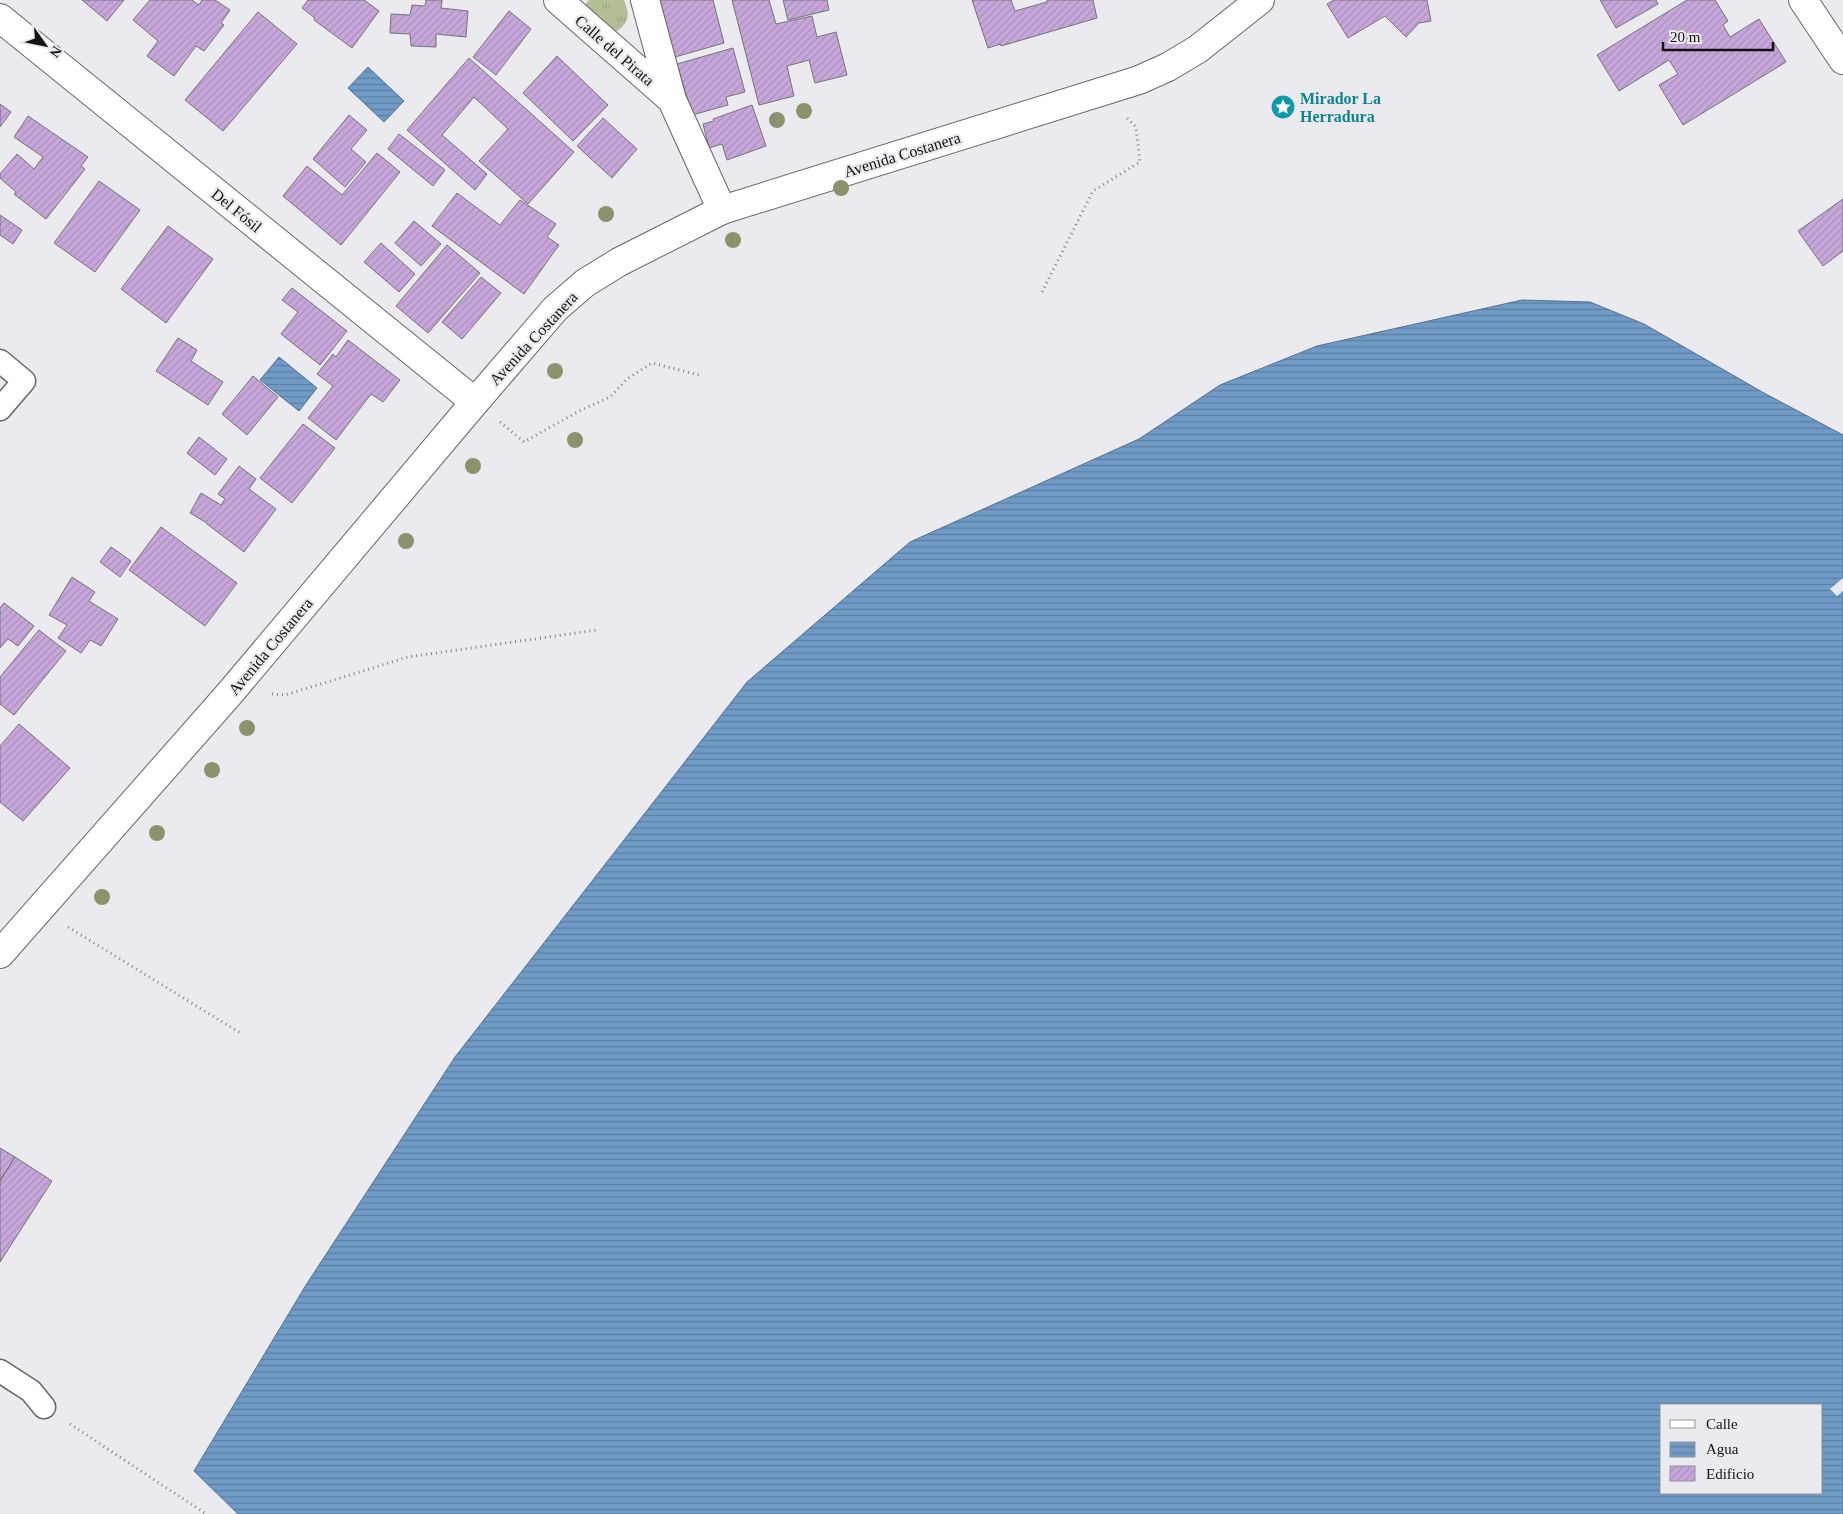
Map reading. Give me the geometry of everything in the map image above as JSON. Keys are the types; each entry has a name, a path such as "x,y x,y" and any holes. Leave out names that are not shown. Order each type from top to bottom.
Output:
{"main road":[{"name":"Calle del Pirata","path":"558,0 672,100"},
{"path":"645,0 672,100 722,210"},
{"name":"Avenida Costanera","path":"0,954 230,693 555,310 585,283 619,262 722,210 1139,80 1168,68 1198,50 1260,0"},
{"path":"1803,0 1843,60"},
{"name":"Del Fósil","path":"0,18 475,402"}],"lane":[{"path":"0,362 24,381 0,409"},
{"path":"0,1371 31,1391 44,1407"}],"path":[{"path":"1042,292 1093,191 1140,162 1136,127 1102,91"},
{"path":"475,402 524,442 580,411 610,397 627,379 652,363 699,375"},
{"path":"230,693 285,694 408,657 597,630"},
{"path":"65,925 242,1034"},
{"path":"44,1407 206,1514"}],"green space":[{"path":"589,0 624,0 628,15 626,22 615,32 606,30 582,8"}],"water":[{"path":"368,67 404,101 384,122 348,88"},
{"path":"1522,300 1590,302 1644,324 1764,393 1843,435 1843,1514 238,1514 194,1471 306,1285 455,1057 747,682 910,542 1139,439 1220,385 1317,346"},
{"path":"279,357 317,388 299,411 260,380"}],"pier":[{"path":"1843,578 1843,591 1837,596 1830,589"}],"building":[{"path":"82,0 124,0 107,21"},
{"path":"150,0 192,0 199,5 202,0 215,0 230,10 221,23 224,25 204,51 196,46 174,76 147,56 158,41 133,20"},
{"path":"308,0 364,0 379,11 352,48 314,20 315,18 302,8"},
{"path":"426,0 442,0 441,8 468,11 466,37 436,34 436,47 411,46 410,34 390,33 391,14 410,15 412,5 425,6"},
{"path":"660,0 713,0 724,43 675,57"},
{"path":"732,0 769,0 776,24 812,16 817,37 836,32 847,75 815,83 809,60 787,66 794,96 759,105"},
{"path":"783,0 827,0 829,10 788,20"},
{"path":"972,0 1011,0 1015,11 1047,2 1047,0 1093,0 1097,18 1001,46 1001,44 988,48"},
{"path":"1334,0 1427,0 1431,21 1419,23 1406,37 1385,16 1348,38 1327,4"},
{"path":"1600,0 1656,0 1658,4 1616,28"},
{"path":"1687,0 1715,0 1728,21 1723,25 1730,37 1759,19 1786,62 1683,125 1659,85 1678,74 1669,60 1619,91 1597,55"},
{"path":"509,11 531,29 496,75 473,57"},
{"path":"258,12 297,44 223,131 185,100"},
{"path":"733,48 745,92 726,97 728,105 692,115 677,64"},
{"path":"557,56 608,105 573,141 523,93"},
{"path":"469,58 574,152 528,204 479,161 508,129 474,97 442,135 487,174 475,190 407,130"},
{"path":"0,104 11,112 0,127"},
{"path":"752,105 766,146 727,160 722,144 709,148 703,124"},
{"path":"349,115 367,130 351,149 366,162 345,187 313,159"},
{"path":"28,116 88,157 81,166 85,169 46,219 14,194 16,192 0,178 0,174 17,154 34,169 43,157 14,137"},
{"path":"603,118 637,149 612,178 577,146"},
{"path":"399,134 445,170 433,186 388,149"},
{"path":"377,153 400,172 341,245 283,196 307,166 342,195"},
{"path":"99,181 140,210 95,272 54,243"},
{"path":"457,193 500,225 520,200 556,224 547,237 559,245 524,294 432,226"},
{"path":"1843,199 1843,251 1823,266 1798,231"},
{"path":"0,215 22,230 13,244 0,235"},
{"path":"414,221 441,244 421,266 395,243"},
{"path":"168,226 213,259 166,323 121,289"},
{"path":"381,243 415,274 399,292 364,262"},
{"path":"447,245 480,273 428,333 396,306"},
{"path":"481,277 501,293 462,339 442,322"},
{"path":"292,288 347,331 320,365 281,334 298,312 282,300"},
{"path":"178,338 197,350 191,361 223,382 208,405 156,371"},
{"path":"348,340 400,380 383,402 371,394 336,440 308,418 333,386 317,374 333,354 336,357"},
{"path":"253,376 278,397 247,435 222,414"},
{"path":"303,424 335,448 292,503 260,478"},
{"path":"199,437 227,459 215,475 187,453"},
{"path":"239,466 256,479 249,489 276,509 244,552 207,523 190,513 201,493 221,505 225,499 218,494"},
{"path":"161,527 237,583 205,626 129,570"},
{"path":"111,547 131,561 120,577 100,562"},
{"path":"72,577 95,592 89,601 118,619 101,646 90,640 81,653 58,638 67,625 49,615"},
{"path":"4,603 34,626 18,646 8,639 0,648 0,608"},
{"path":"39,630 66,651 14,715 0,704 0,677"},
{"path":"19,724 70,768 23,821 0,802 0,746"},
{"path":"0,1148 15,1157 0,1181"},
{"path":"15,1157 52,1181 0,1262 0,1181"}],"place":[{"name":"Mirador La Herradura","path":"1283,107"}]}
